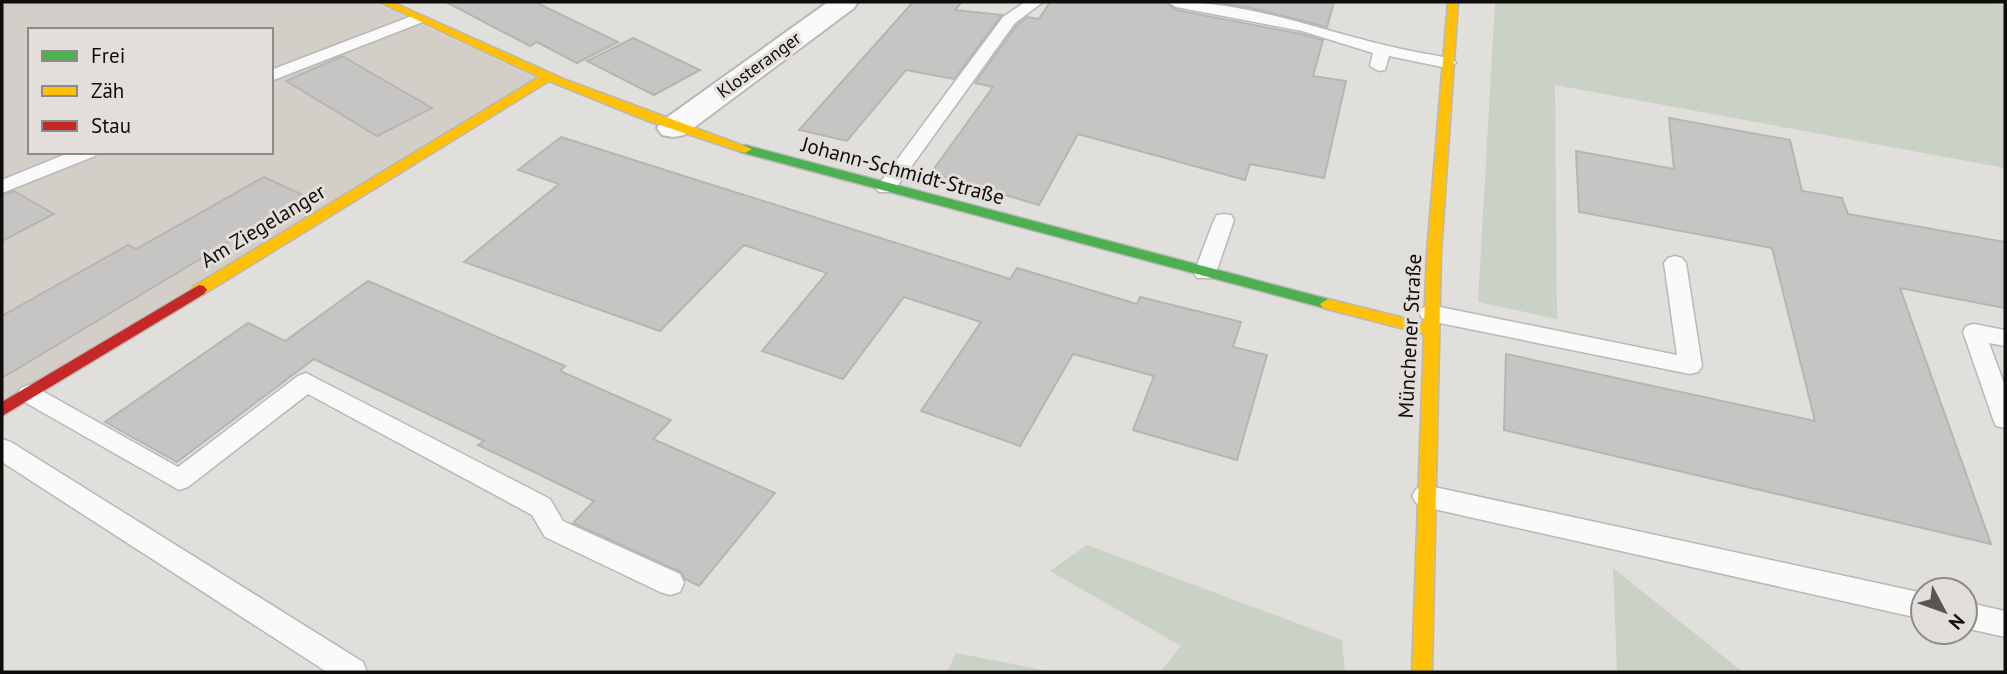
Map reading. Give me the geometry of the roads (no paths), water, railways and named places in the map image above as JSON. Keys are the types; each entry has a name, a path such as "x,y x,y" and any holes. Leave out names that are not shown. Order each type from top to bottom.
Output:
{"street":[{"name":"Johann-Schmidt-Straße","path":"384,2 546,78 673,128 1205,274 1430,321"},
{"name":"Klosteranger","path":"673,128 845,2"},
{"name":"Münchener Straße","path":"1422,672 1430,321 1453,2"},
{"name":"Am Ziegelanger","path":"2,410 546,78"}],"lane":[{"path":"886,188 1009,20 1035,2"},
{"path":"1176,2 1305,27 1380,58 1447,63"},
{"path":"273,75 416,19"},
{"path":"2,187 83,154"},
{"path":"1205,274 1224,220"},
{"path":"1430,321 1690,366 1675,263"},
{"path":"2005,338 1974,332 2005,419"},
{"path":"29,394 178,480 306,382 541,507 554,529 670,583"},
{"path":"2,449 352,672"},
{"path":"1425,496 1909,603"},
{"path":"1979,618 2005,624"}]}
